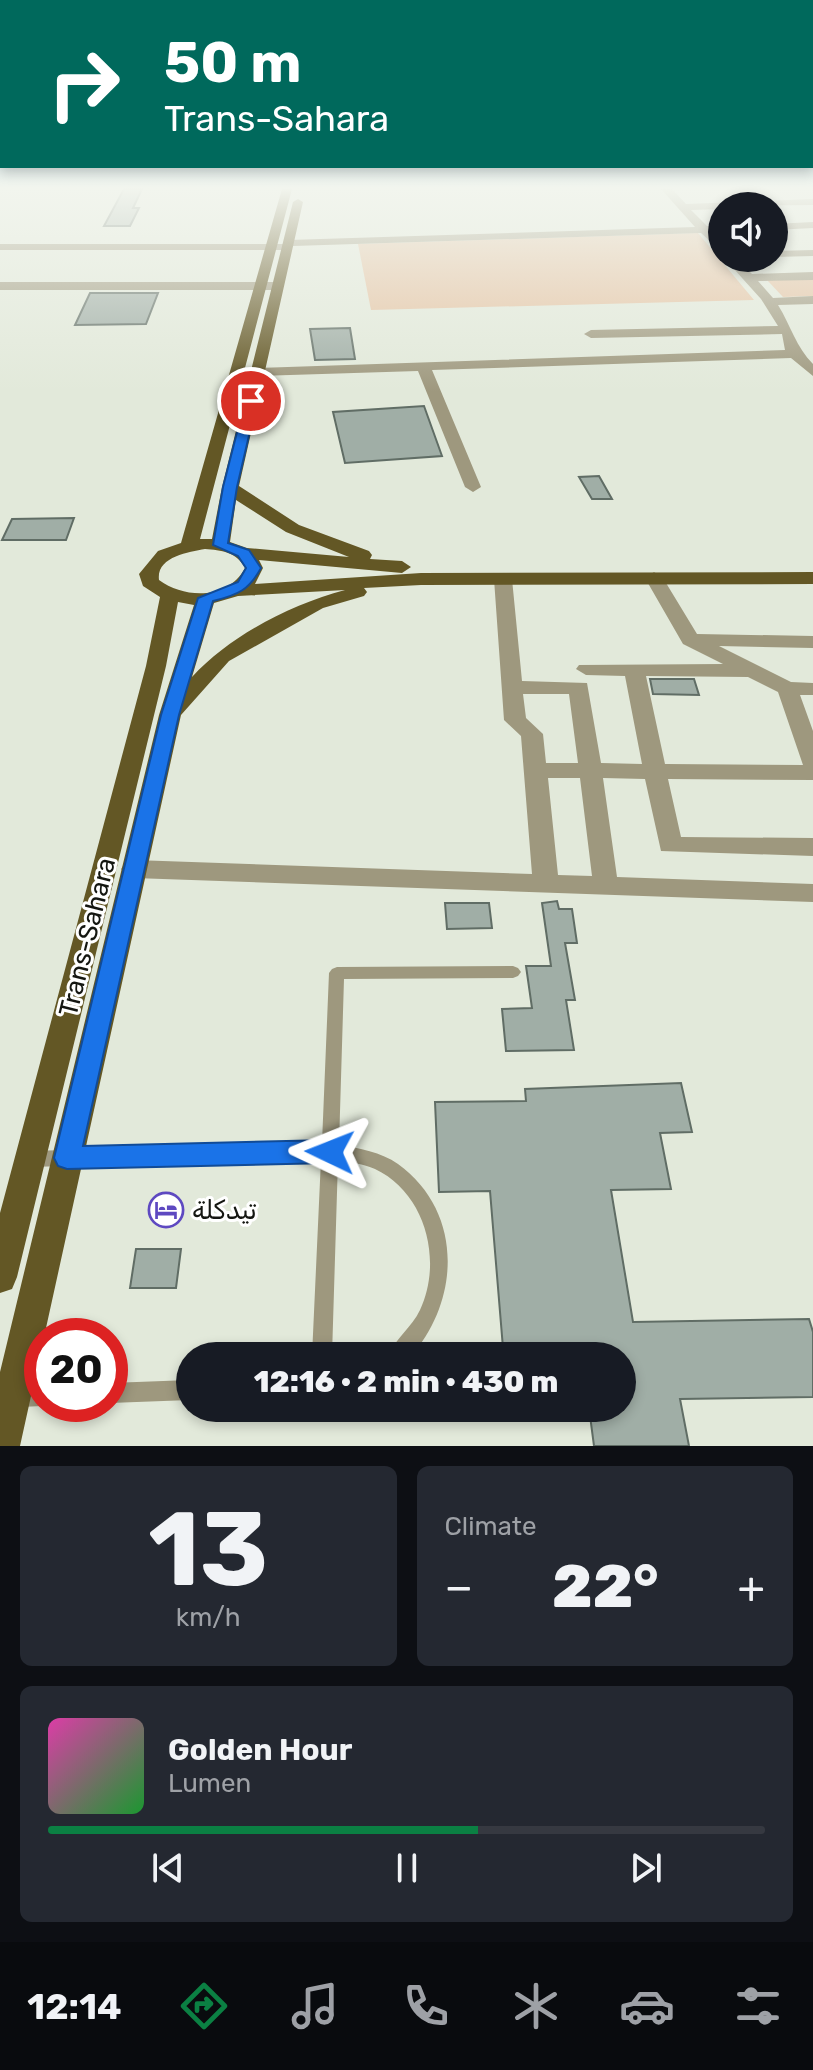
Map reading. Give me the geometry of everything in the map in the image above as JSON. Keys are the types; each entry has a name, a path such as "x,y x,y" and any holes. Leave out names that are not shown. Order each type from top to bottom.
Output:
{"main road":[{"path":"189,546 268,256"},
{"path":"220,545 230,487 285,256"},
{"path":"230,487 262,513 301,534 337,549 416,573"},
{"path":"813,569 416,573 220,595 170,596 157,590 148,574 160,557 189,546 220,545 244,553 416,573 503,579 813,578"},
{"name":"Trans-Sahara","path":"1,1446 6,1398 67,1158 170,715 220,595 251,576 254,568 244,553"},
{"path":"170,715 222,657 270,627 316,604 416,573"},
{"name":"Trans-Sahara","path":"0,1277 152,682 170,596"}],"street":[{"path":"743,272 769,302 787,330 794,352 813,372"},
{"path":"749,278 813,276"},
{"path":"0,286 278,286"},
{"path":"769,302 813,300"},
{"path":"591,334 787,330"},
{"path":"258,372 813,350"},
{"path":"424,367 473,487"},
{"path":"654,578 690,640 787,688 813,689"},
{"path":"503,579 515,720 532,734 546,884"},
{"path":"690,640 813,642"},
{"path":"586,669 754,672"},
{"path":"634,670 670,845 813,847"},
{"path":"512,687 579,688 606,886"},
{"path":"787,688 813,763"},
{"path":"535,770 813,773"},
{"path":"134,869 813,893"}],"lane":[{"path":"323,1342 337,973 513,972"},
{"path":"30,1159 330,1152 349,1154 390,1168 418,1191 432,1213 439,1250 431,1313 414,1342"},
{"path":"128,1392 176,1391"}],"shaded area":[{"path":"360,256 708,256 708,272 731,272 754,300 371,310"},
{"path":"813,278 813,296 783,297 767,280"}],"building":[{"path":"90,293 158,293 146,324 75,325"},
{"path":"350,328 355,359 315,360 310,329"},
{"path":"424,406 442,456 345,463 333,412"},
{"path":"599,476 612,499 592,499 579,477"},
{"path":"74,518 66,540 2,540 12,519"},
{"path":"650,679 694,679 699,695 653,694"},
{"path":"557,901 559,909 572,909 577,943 565,943 575,1000 566,1000 574,1050 506,1051 502,1009 532,1008 526,966 551,966 542,903"},
{"path":"445,903 489,903 492,928 447,929"},
{"path":"681,1083 692,1132 660,1133 671,1189 611,1190 633,1322 809,1319 813,1332 813,1397 680,1399 689,1446 594,1446 591,1422 636,1422 636,1342 503,1342 490,1191 439,1192 435,1102 526,1101 525,1089"},
{"path":"136,1249 181,1249 176,1288 130,1288"}],"place":[{"name":"تيدكلة","path":"166,1210"}],"route":[{"path":"251,401 230,487 220,545 244,553 254,568 244,585 220,596 206,598 170,715 67,1158 308,1150 330,1152"}]}
